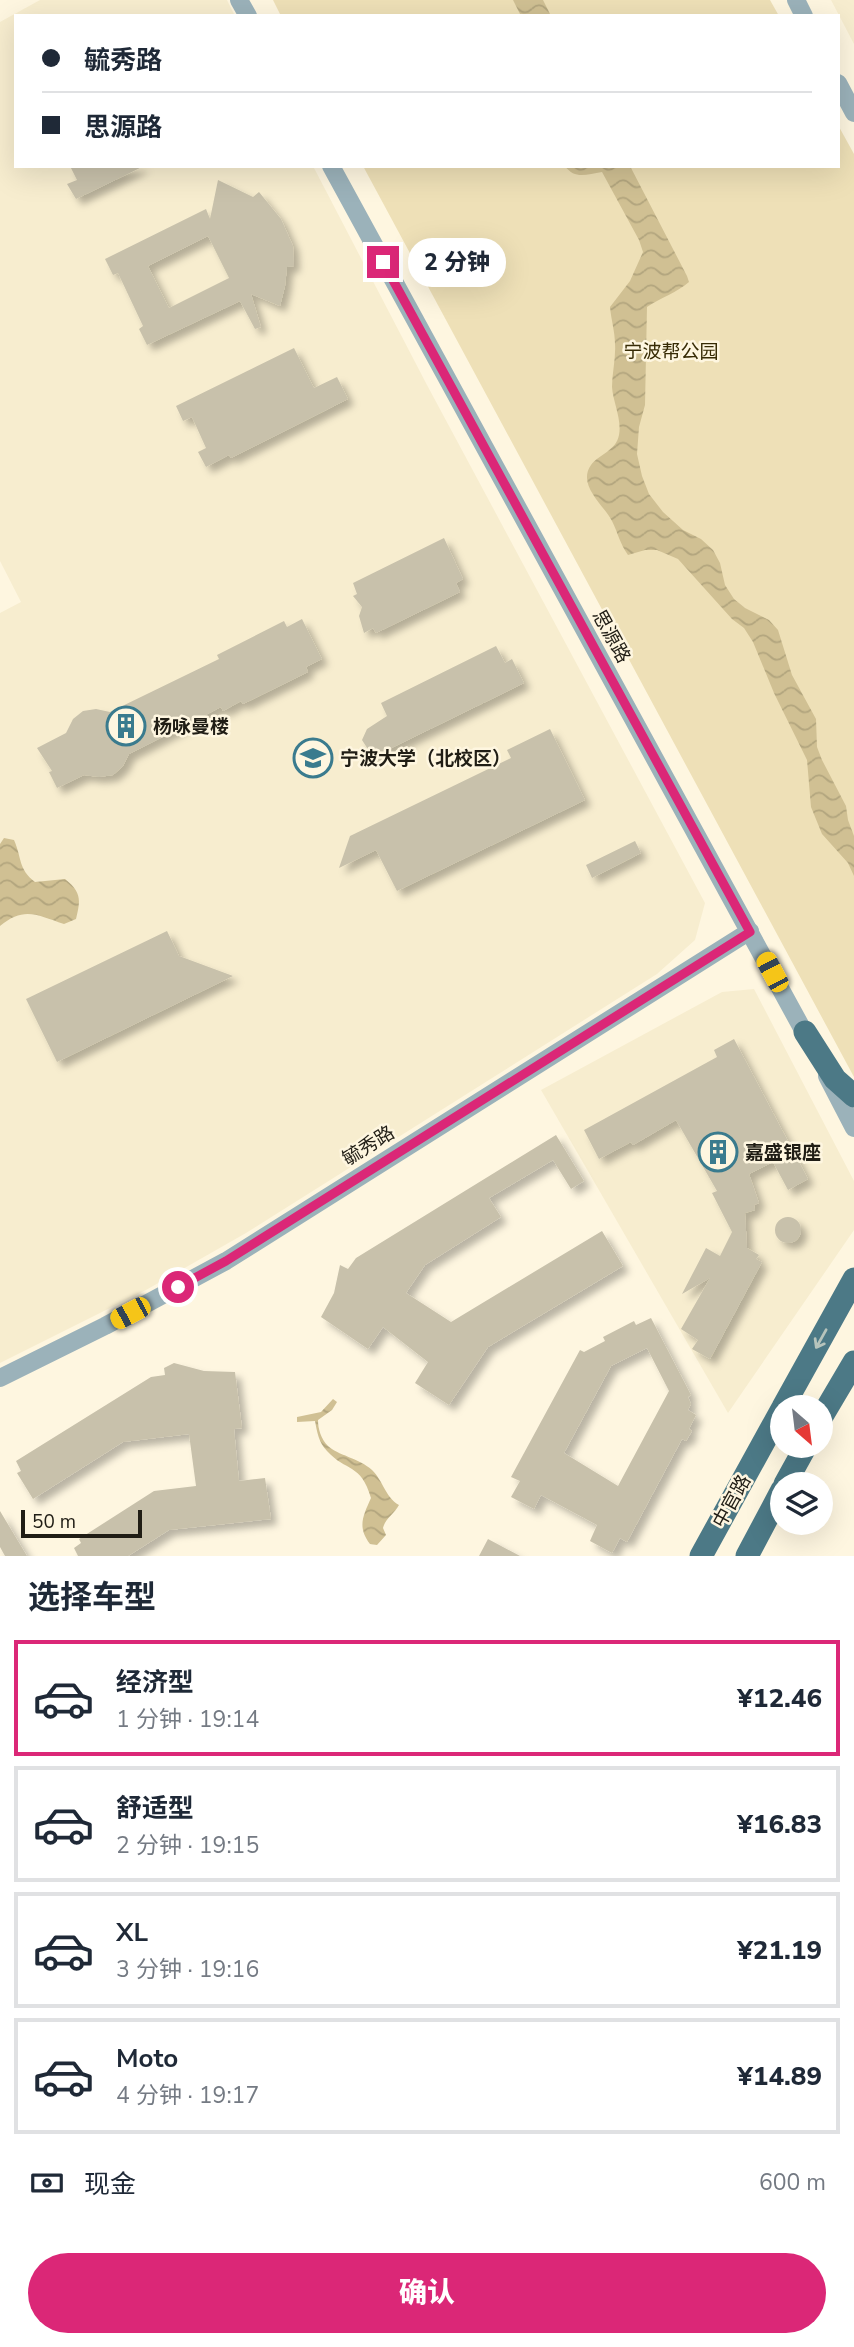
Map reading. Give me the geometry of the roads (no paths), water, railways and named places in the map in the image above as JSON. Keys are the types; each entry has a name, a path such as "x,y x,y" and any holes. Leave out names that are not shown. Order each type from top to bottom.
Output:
{"main road":[{"path":"804,1032 835,1079 854,1096"},
{"name":"中官路","path":"790,1395 854,1279"},
{"path":"833,1400 854,1362"},
{"path":"833,1412 854,1396"},
{"name":"中官路","path":"701,1556 770,1431"},
{"name":"中官路","path":"747,1556 770,1513"}],"street":[{"path":"840,87 854,113"},
{"name":"思源路","path":"332,168 750,932 854,1129"},
{"name":"毓秀路","path":"0,1378 226,1261 750,932"}],"water":[{"path":"513,0 543,0 550,14 520,14"},
{"path":"567,168 631,168 687,276 689,282 685,286 647,307 645,405 639,427 637,454 642,476 649,494 663,512 683,530 701,539 713,550 720,563 725,585 734,599 769,620 778,630 792,675 816,719 817,747 822,760 846,806 854,836 854,876 848,863 822,834 811,807 807,760 744,628 732,619 678,559 657,550 628,555 612,521 589,487 587,480 591,465 611,449 619,435 612,387 615,349 610,307 630,281 643,252 602,172 577,175"},
{"path":"4,838 14,840 23,868 35,882 65,879 74,888 79,901 76,919 64,924 38,915 24,914 0,926 0,844"},
{"path":"333,1399 337,1402 332,1410 318,1420 323,1440 332,1449 372,1470 399,1505 386,1522 383,1528 386,1535 377,1545 370,1544 362,1527 371,1498 363,1479 324,1448 315,1421 297,1422 297,1417 321,1412"}],"place":[{"name":"杨咏曼楼","path":"126,726"},
{"name":"宁波大学（北校区）","path":"313,758"},
{"name":"嘉盛银座","path":"718,1152"}],"park label":[{"name":"宁波帮公园","path":"671,351"}]}
